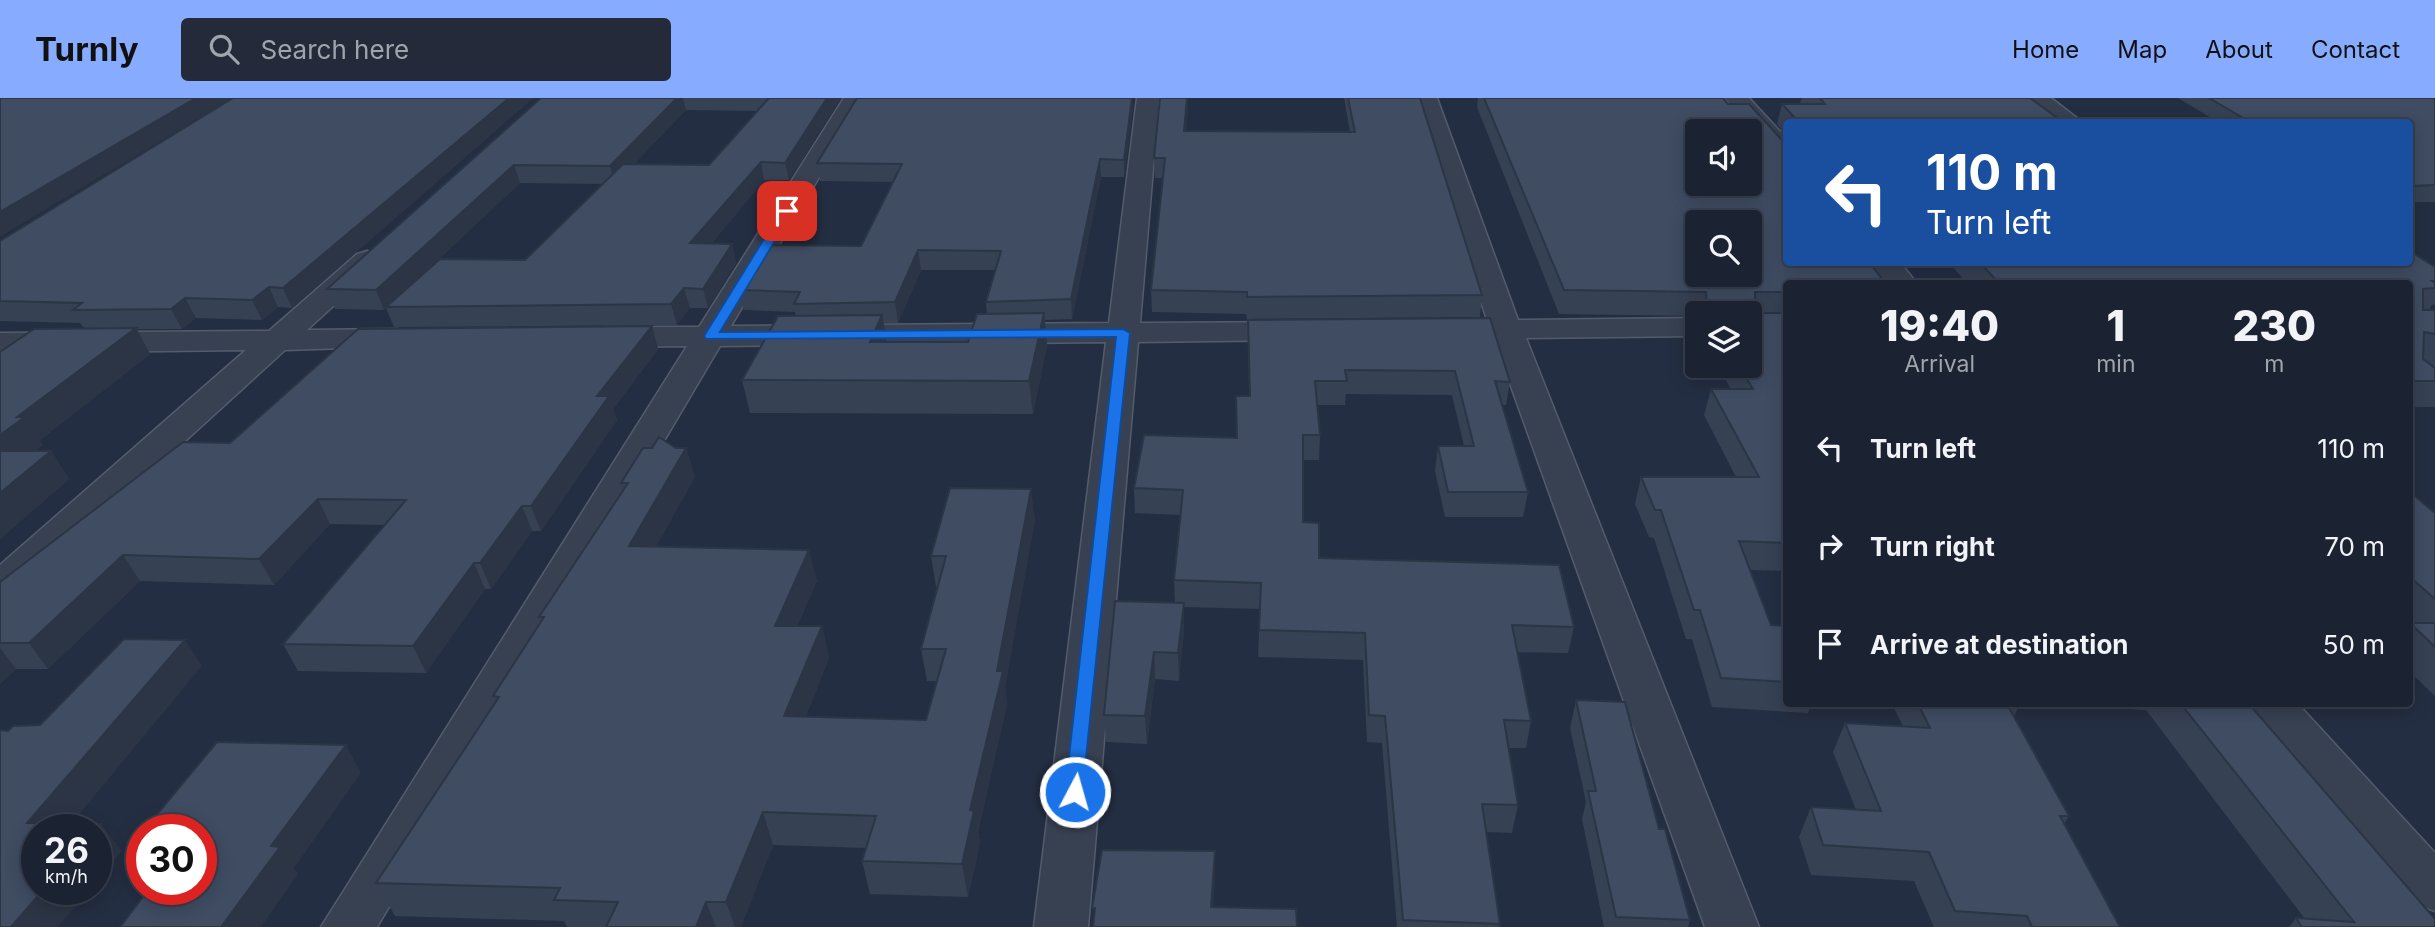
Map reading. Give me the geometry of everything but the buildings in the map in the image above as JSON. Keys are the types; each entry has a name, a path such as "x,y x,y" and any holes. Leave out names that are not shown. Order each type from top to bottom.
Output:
{"street":[{"path":"348,927 855,98"},
{"path":"1061,927 1148,98"},
{"path":"1426,98 1506,329 1732,927"},
{"path":"1736,98 1783,151"},
{"path":"2036,98 2066,119"},
{"path":"0,587 388,242"},
{"path":"1887,266 1899,280"},
{"path":"1410,330 1685,327"},
{"path":"571,338 1328,331"},
{"path":"0,343 431,339"},
{"path":"2275,707 2435,890"}],"route":[{"path":"787,211 711,336 1123,333 1075,792"}]}
